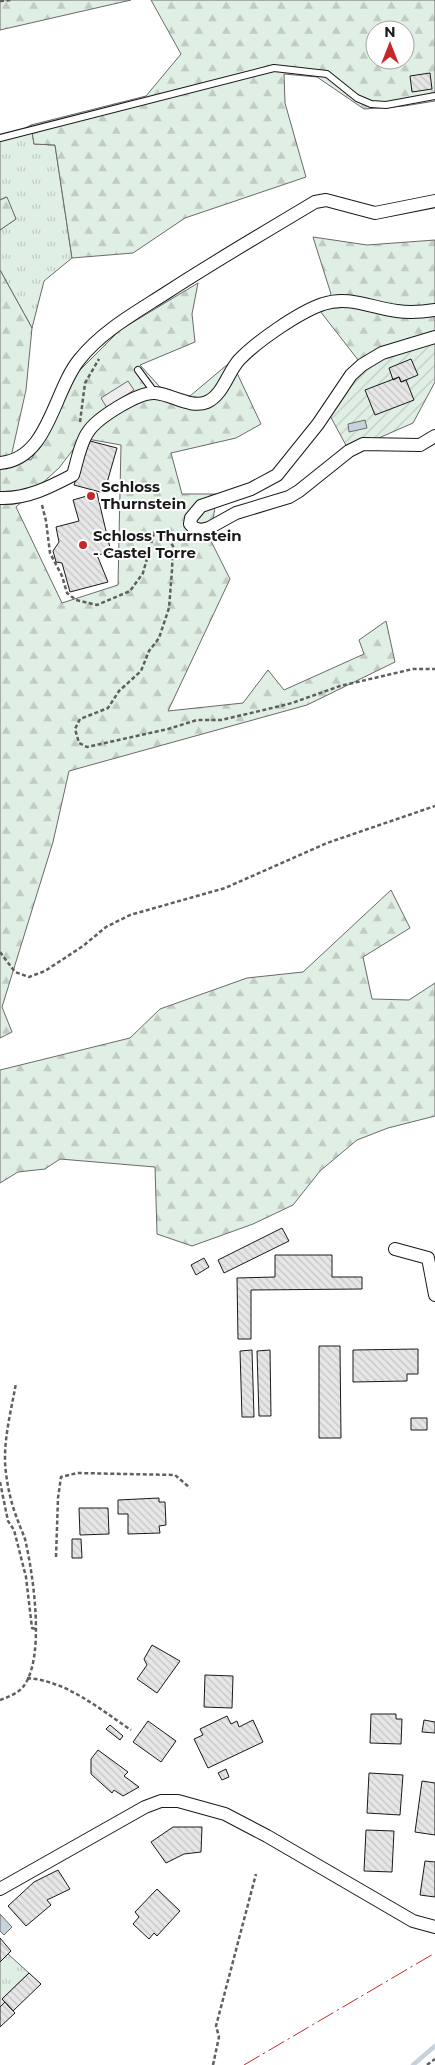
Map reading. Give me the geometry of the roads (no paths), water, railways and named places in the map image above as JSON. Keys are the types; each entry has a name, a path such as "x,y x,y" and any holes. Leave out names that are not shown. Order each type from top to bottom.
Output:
{"street":[{"path":"0,464 15,461 31,450 46,425 72,370 90,347 118,324 243,244 315,202 326,200 375,213 435,201"},
{"path":"0,498 22,497 38,492 73,475 87,433 97,423 139,396 155,393 188,402 202,403 209,401 222,388 233,367 248,351 309,310 324,303 353,301 396,311 435,310"},
{"path":"435,337 382,353 362,365 351,375 318,424 276,475 251,489 201,506 191,518 190,524 194,528 201,530 210,528 236,513 288,497 299,491 343,456 363,444 411,446 420,445 435,436"},
{"path":"395,1249 428,1258 435,1295"},
{"path":"0,1889 145,1807 161,1802 178,1802 225,1814 413,1921 435,1927"}],"lane":[{"path":"0,138 274,68 327,74 357,98 371,104 386,105 435,96"},
{"path":"138,370 155,393"}],"waterway":[{"path":"413,2065 435,2046"}],"place":[{"name":"Schloss Thurnstein","path":"91,496"},
{"name":"Schloss Thurnstein - Castel Torre","path":"83,545"}]}
